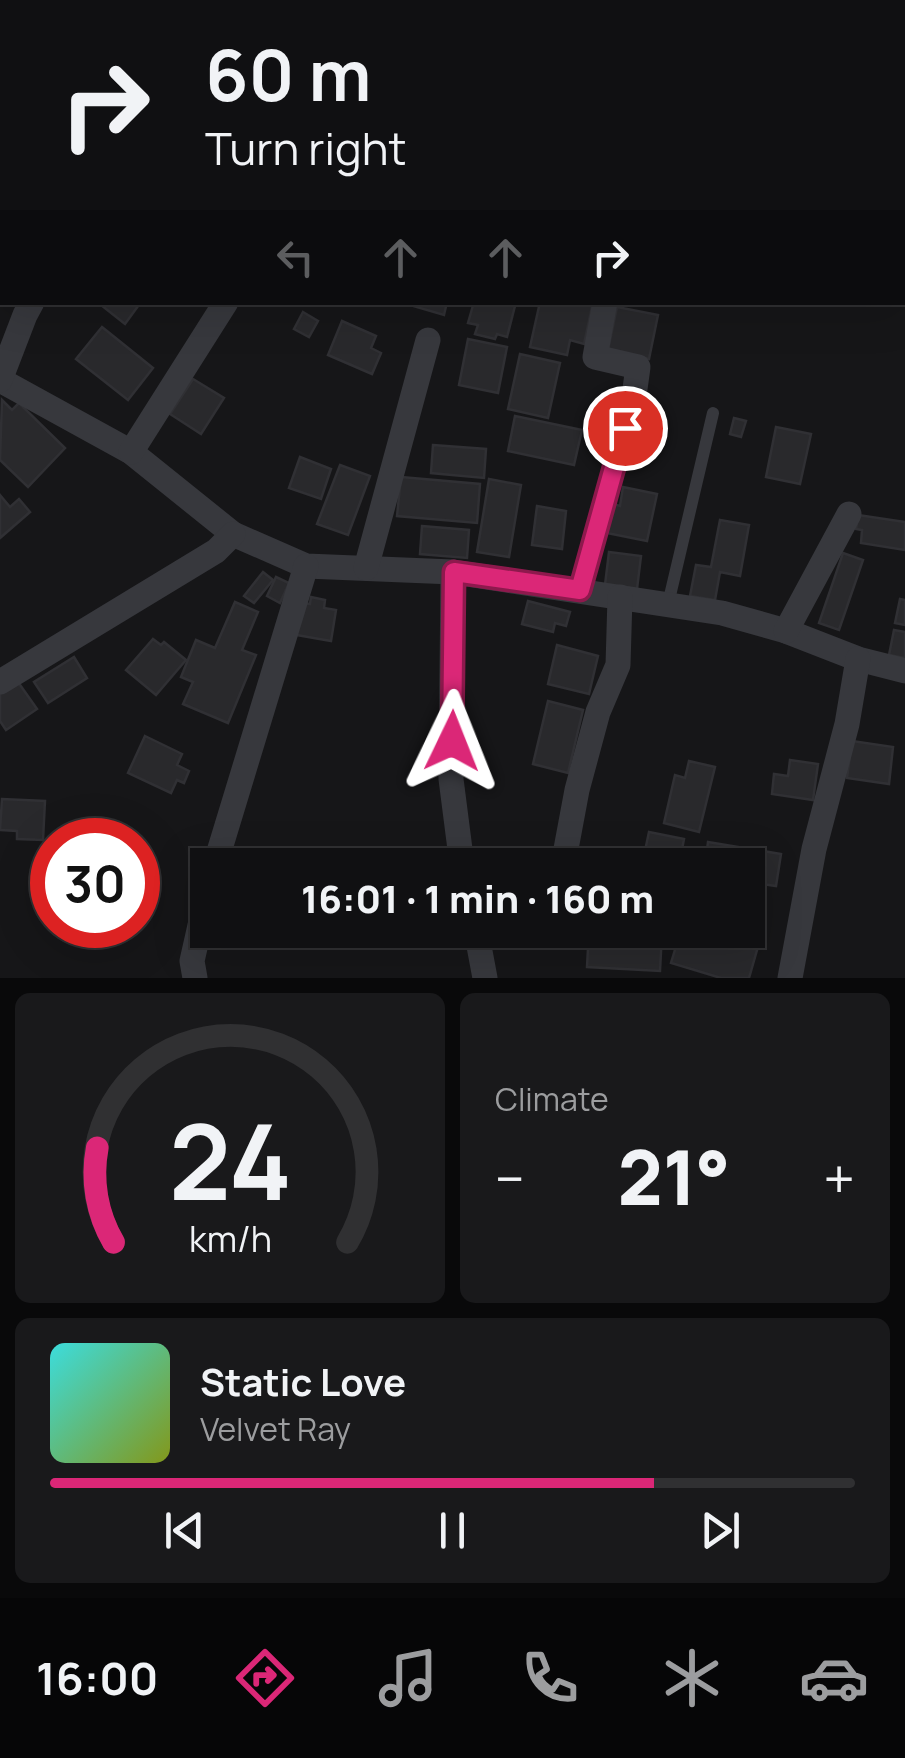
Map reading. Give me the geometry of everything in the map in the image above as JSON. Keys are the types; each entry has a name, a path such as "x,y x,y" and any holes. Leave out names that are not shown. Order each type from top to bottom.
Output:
{"street":[{"path":"30,305 0,380 131,452 233,534 306,566 454,572 722,613 905,671"},
{"path":"131,452 224,305"},
{"path":"604,305 595,357 638,368 634,396"},
{"path":"366,568 428,340"},
{"path":"786,631 850,514"},
{"path":"0,682 216,551 233,534"},
{"path":"220,848 306,566"},
{"path":"454,572 450,779 460,848"},
{"path":"566,848 598,712 618,665 620,597"},
{"path":"790,978 814,849 848,724 858,659"},
{"path":"195,948 195,978"},
{"path":"479,948 485,978"}],"lane":[{"path":"580,590 634,396"},
{"path":"668,604 713,413"}],"building":[{"path":"101,305 139,305 125,324"},
{"path":"413,305 446,305 444,315"},
{"path":"473,305 515,305 507,337 497,334 495,339 475,334 478,325 468,323"},
{"path":"539,305 592,305 584,344 570,340 567,355 530,347"},
{"path":"617,307 658,315 649,359 608,350"},
{"path":"303,312 318,321 309,337 294,329"},
{"path":"342,321 376,336 371,348 381,353 372,374 328,355"},
{"path":"102,327 153,368 128,400 76,359"},
{"path":"468,339 507,347 498,393 459,385"},
{"path":"520,354 560,363 548,418 508,409"},
{"path":"193,379 224,398 201,434 170,414"},
{"path":"2,400 12,410 19,403 65,448 28,487 0,460"},
{"path":"515,416 582,430 574,465 508,451"},
{"path":"734,418 746,421 741,437 730,434"},
{"path":"776,427 811,434 800,484 766,477"},
{"path":"433,445 486,449 484,478 431,473"},
{"path":"300,457 331,469 321,499 289,488"},
{"path":"340,465 370,476 348,535 317,524"},
{"path":"401,477 480,484 477,523 397,516"},
{"path":"489,479 521,485 509,557 477,552"},
{"path":"623,487 657,494 647,541 607,533 613,504 620,506"},
{"path":"0,495 10,507 19,499 30,512 0,538"},
{"path":"537,506 566,511 562,549 532,545"},
{"path":"858,515 905,522 905,550 861,543 862,530 856,529"},
{"path":"720,520 749,525 740,576 720,572 715,600 690,596 696,565 711,567"},
{"path":"422,526 469,530 467,558 420,554"},
{"path":"609,552 641,556 637,589 605,585"},
{"path":"843,553 863,560 839,630 819,623"},
{"path":"263,572 273,580 254,603 244,596"},
{"path":"276,577 289,583 280,603 267,596"},
{"path":"311,597 325,600 324,608 336,610 331,641 291,634 303,603 310,604"},
{"path":"900,599 905,600 905,625 895,623"},
{"path":"528,601 570,612 566,626 555,623 553,632 522,624"},
{"path":"235,602 258,612 242,650 256,655 228,723 183,704 193,682 181,677 196,640 215,648"},
{"path":"894,630 905,632 905,658 889,655"},
{"path":"153,639 161,645 164,642 186,660 156,695 126,670"},
{"path":"557,645 598,656 589,694 548,684"},
{"path":"74,657 87,678 48,703 34,682"},
{"path":"18,682 37,709 6,730 0,721 0,694"},
{"path":"548,701 583,710 568,773 533,764"},
{"path":"145,736 182,754 177,765 189,771 184,783 177,780 171,793 128,773"},
{"path":"852,741 893,747 889,784 847,778"},
{"path":"790,760 818,764 813,800 772,794 774,774 788,776"},
{"path":"689,761 715,767 699,832 664,823 675,775 685,778"},
{"path":"2,799 45,801 44,818 30,818 30,840 17,839 17,831 0,830"},
{"path":"649,832 684,839 682,848 646,848"},
{"path":"708,842 744,848 707,848"},
{"path":"765,851 781,854 776,886 765,884"},
{"path":"588,948 661,948 660,971 587,967"},
{"path":"676,948 758,948 749,978 721,978 671,963"}],"route":[{"path":"452,741 454,572 580,590 625,428"}]}
